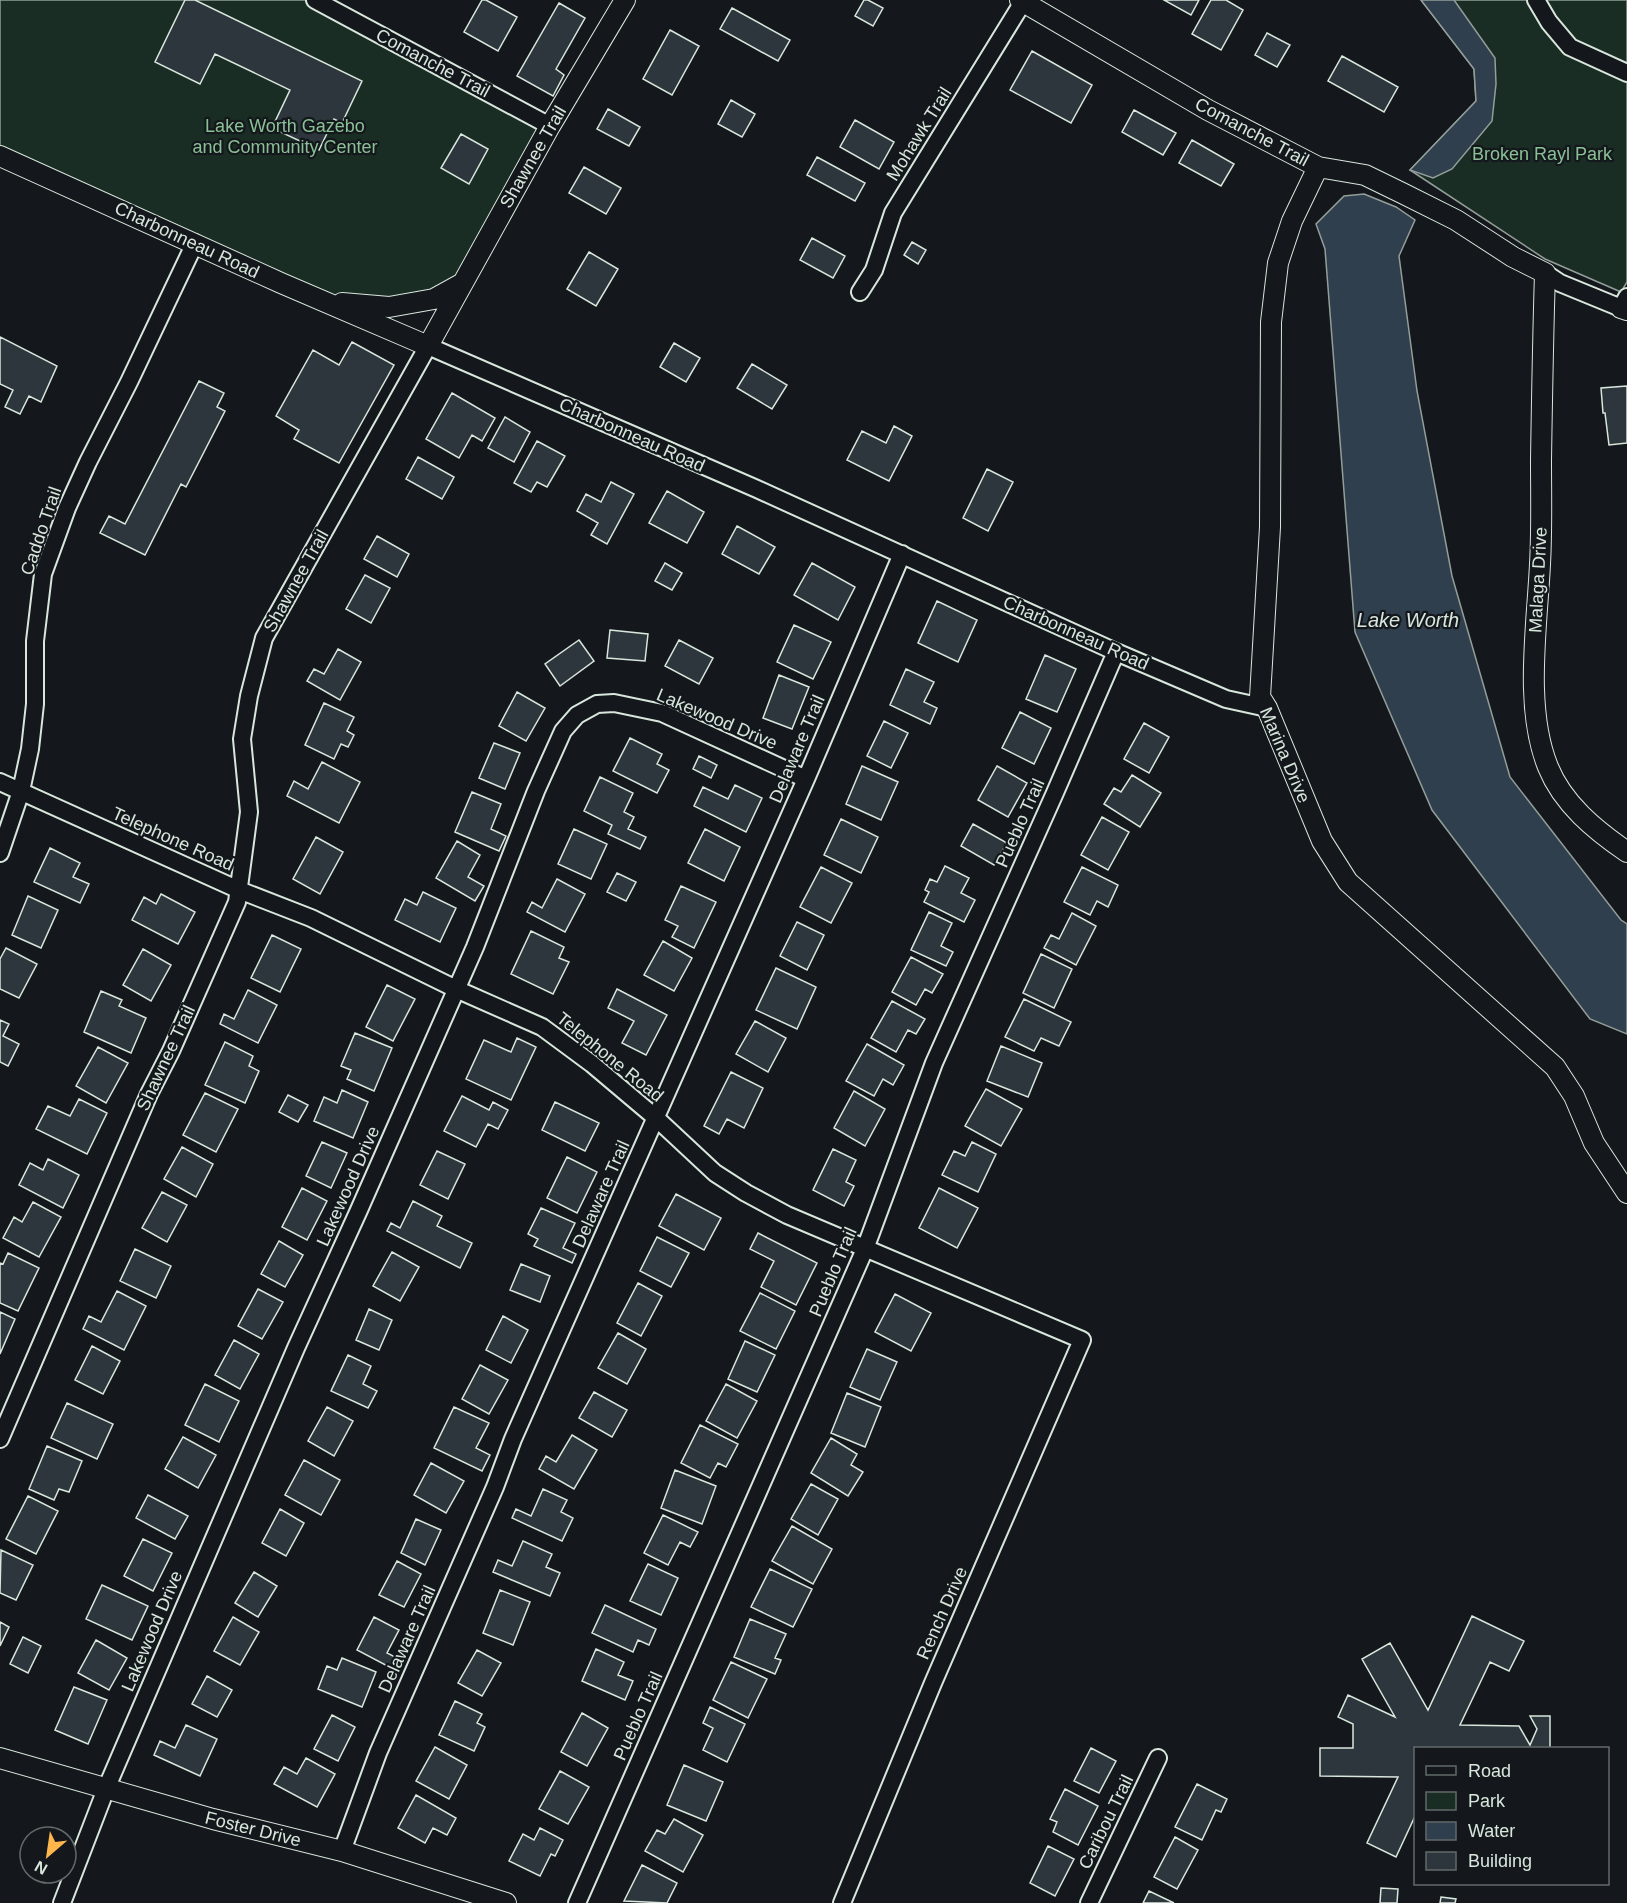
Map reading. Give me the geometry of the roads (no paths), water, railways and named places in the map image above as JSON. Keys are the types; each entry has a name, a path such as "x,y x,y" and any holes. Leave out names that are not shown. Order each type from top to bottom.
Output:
{"street":[{"name":"Comanche Trail","path":"315,0 550,126"},
{"name":"Shawnee Trail","path":"0,1438 149,1094 171,1051 237,902 249,812 242,739 249,696 264,638 550,126 625,0"},
{"path":"1536,0 1549,22 1570,47 1627,73"},
{"name":"Comanche Trail","path":"1022,1 1208,110 1318,167 1365,176 1456,220 1513,257 1560,283 1625,305"},
{"name":"Mohawk Trail","path":"860,292 874,270 893,213 1022,1"},
{"name":"Charbonneau Road","path":"0,156 323,301 902,554 1116,652 1226,699 1267,708"},
{"name":"Marina Drive","path":"1318,167 1292,220 1278,263 1271,322 1270,527 1260,697 1267,708 1322,841 1347,882 1555,1067 1575,1095 1594,1143 1627,1193"},
{"name":"Caddo Trail","path":"0,854 21,791 32,738 35,704 35,641 43,574 67,508 85,468 195,243"},
{"name":"Malaga Drive","path":"1545,273 1540,564 1535,625 1538,729 1547,765 1558,790 1598,832 1627,852"},
{"path":"323,301 389,307 434,299 463,283"},
{"name":"Delaware Trail","path":"342,1851 378,1753 495,1487 518,1429 806,779 902,554"},
{"name":"Pueblo Trail","path":"577,1903 865,1249 934,1063 1116,652"},
{"name":"Lakewood Drive","path":"62,1903 106,1789 296,1348 475,947 540,781 563,731 577,715 597,704 614,703 662,713 806,779"},
{"name":"Telephone Road","path":"0,782 240,890 310,918 542,1027 592,1064 656,1118 715,1173 746,1193 787,1215 1082,1340"},
{"name":"Rench Drive","path":"842,1903 933,1683 1082,1340"},
{"name":"Foster Drive","path":"0,1758 213,1819 342,1851 506,1903"},
{"name":"Caribou Trail","path":"1089,1903 1158,1758"}],"water":[{"path":"1421,0 1454,0 1495,58 1496,84 1492,121 1452,169 1433,178 1410,170 1476,101 1474,69"},
{"name":"Lake Worth","path":"1364,194 1396,207 1415,220 1399,256 1417,391 1452,576 1510,777 1621,920 1627,924 1627,1034 1590,1019 1432,810 1355,632 1325,249 1316,224 1344,196"}],"park label":[{"name":"Lake Worth Gazebo and Community Center","path":"285,136"},
{"name":"Broken Rayl Park","path":"1542,154"}]}
